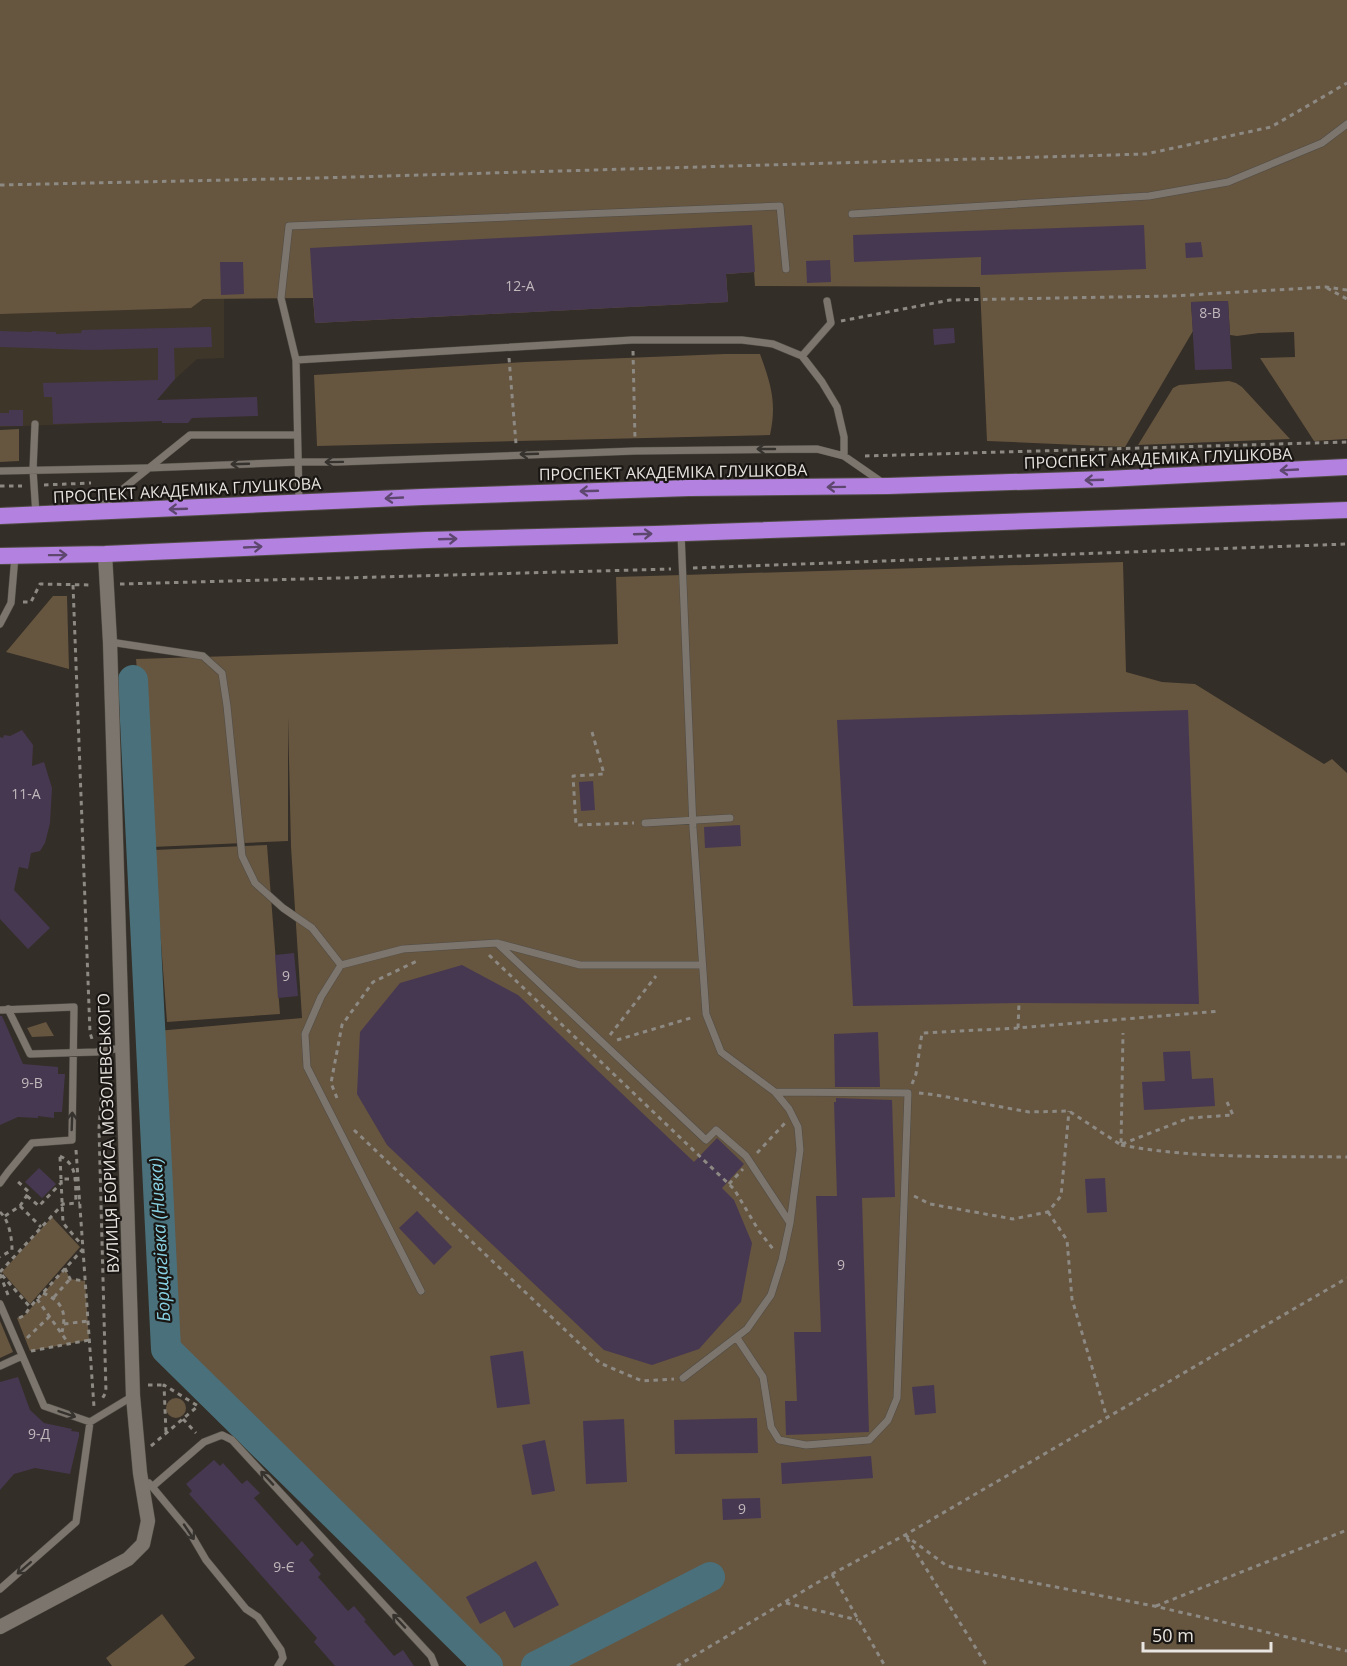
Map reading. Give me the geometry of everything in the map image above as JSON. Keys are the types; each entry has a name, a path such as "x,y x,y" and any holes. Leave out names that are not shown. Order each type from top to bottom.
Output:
{"highway":[{"name":"ПРОСПЕКТ АКАДЕМІКА ГЛУШКОВА","path":"0,516 422,497 1106,479 1347,467"},
{"path":"8,556 1347,510"}],"street":[{"name":"ВУЛИЦЯ БОРИСА МОЗОЛЕВСЬКОГО","path":"0,1627 128,1560 143,1544 148,1521 140,1473 133,1396 110,642 105,554"}],"lane":[{"path":"852,214 1149,196 1217,184 1228,182 1322,143 1347,124"},
{"path":"299,504 296,360 281,298 289,226 780,206 786,269"},
{"path":"801,356 831,323 827,301"},
{"path":"296,360 632,340 742,340 773,344 801,356 822,382 837,407 844,437 844,456"},
{"path":"35,424 33,470 36,515"},
{"path":"94,512 190,435 297,435"},
{"path":"0,471 338,462 516,454 817,449 844,456 888,486"},
{"path":"681,532 693,820 706,1014 721,1052 775,1092 792,1114 798,1127 800,1150 790,1223 771,1296 747,1329 683,1378"},
{"path":"0,624 11,603 8,556"},
{"path":"110,642 203,656 222,673 242,856 255,884 283,908 312,928 341,965"},
{"path":"645,823 730,818"},
{"path":"421,1291 307,1067 305,1034 321,997 341,965 403,949 497,944 580,964 702,965"},
{"path":"497,944 706,1140 716,1130 746,1156 790,1223"},
{"path":"0,1183 32,1143 72,1140 74,1052 74,1007 4,1010 30,1054 74,1052 96,1052 122,1048"},
{"path":"737,1338 763,1377 771,1426 780,1440 806,1445 869,1440 888,1420 897,1398 908,1093 775,1092"},
{"path":"0,1304 44,1406 90,1422"},
{"path":"0,1366 22,1356"},
{"path":"90,1422 133,1396"},
{"path":"0,1589 76,1522 90,1422"},
{"path":"152,1487 204,1442 222,1435 232,1440 431,1656 435,1666"},
{"path":"140,1473 189,1531 206,1560 246,1609 258,1617 281,1650 283,1658 278,1666"},
{"path":"159,1494 162,1478"}],"path":[{"path":"0,185 1146,154 1271,127 1347,83"},
{"path":"831,323 950,300 1171,296 1326,287 1347,290"},
{"path":"1326,287 1347,299"},
{"path":"632,340 635,451"},
{"path":"508,347 516,454"},
{"path":"862,456 1347,442"},
{"path":"11,603 30,602 40,584 73,585 682,568 1347,544"},
{"path":"70,1149 77,1143 78,1203 94,1414 106,1392 99,1128 104,1076 90,1033 73,585"},
{"path":"592,732 604,774 573,776 576,825 645,823"},
{"path":"487,953 734,1189 759,1231 782,1260"},
{"path":"340,1105 332,1083 342,1025 373,982 427,957"},
{"path":"604,1044 664,965"},
{"path":"1018,1028 1019,1003"},
{"path":"1220,1011 922,1034 916,1074 908,1093 936,1095 1029,1112 1068,1111 1120,1145 1151,1151 1228,1156 1347,1157"},
{"path":"604,1044 706,1014"},
{"path":"1120,1145 1123,1033"},
{"path":"1120,1145 1189,1118 1233,1114 1227,1102"},
{"path":"904,1191 930,1204 1013,1219 1048,1212 1061,1196 1068,1111"},
{"path":"729,1184 792,1114"},
{"path":"349,1126 600,1363 642,1381 683,1378"},
{"path":"64,1150 60,1155 63,1223 83,1247"},
{"path":"60,1155 70,1162 77,1179"},
{"path":"5,1216 20,1206 29,1192 8,1172"},
{"path":"27,1196 39,1206 62,1180 77,1179"},
{"path":"0,1273 63,1204 78,1203"},
{"path":"20,1206 41,1227"},
{"path":"0,1212 5,1216 12,1242 12,1250 0,1257"},
{"path":"1048,1212 1067,1240 1072,1299 1107,1418"},
{"path":"17,1318 25,1315 83,1247"},
{"path":"65,1268 70,1279"},
{"path":"0,1273 9,1296"},
{"path":"0,1273 30,1307"},
{"path":"677,1666 832,1574 905,1535 1347,1278"},
{"path":"70,1279 85,1281"},
{"path":"54,1297 70,1279"},
{"path":"43,1293 54,1297 63,1309 62,1333"},
{"path":"38,1299 69,1344"},
{"path":"50,1316 26,1340 30,1351 89,1340"},
{"path":"64,1324 88,1321"},
{"path":"138,1456 166,1433 183,1419 198,1406 164,1385 166,1433"},
{"path":"183,1419 204,1442"},
{"path":"1154,1606 1347,1530"},
{"path":"905,1535 947,1566 1154,1606 1347,1651"},
{"path":"905,1535 987,1666"},
{"path":"832,1574 885,1666"},
{"path":"784,1602 858,1620"}],"shaded area":[{"path":"0,0 1347,0 1347,439 1314,441 1260,358 1295,357 1294,332 1230,335 1228,301 1191,302 1193,331 1125,447 987,441 980,287 755,286 754,272 726,274 728,302 315,323 313,298 203,299 191,308 0,314"},
{"path":"224,298 224,358 197,359 150,406 150,421 0,427 0,303"},
{"path":"760,354 772,394 773,413 770,435 317,446 314,375 525,362"},
{"path":"1229,381 1242,387 1290,439 1138,445 1173,388 1179,385"},
{"path":"19,429 19,461 0,462 0,430"},
{"path":"1123,562 1126,672 1162,682 1195,684 1324,764 1332,759 1347,773 1347,1666 499,1666 170,1347 157,1031 302,1018 291,847 288,717 288,841 152,847 136,659 618,644 616,577"},
{"path":"53,596 67,596 69,669 6,652"},
{"path":"267,845 280,1014 167,1022 154,850"},
{"path":"46,1022 54,1036 32,1037 27,1028"},
{"path":"52,1217 80,1247 30,1304 2,1272"},
{"path":"65,1268 70,1279 85,1281 89,1340 30,1351 17,1318 25,1315"},
{"path":"0,1321 13,1352 0,1358"},
{"path":"176,1398 183,1401 186,1408 183,1415 176,1418 169,1415 166,1408 169,1401"},
{"path":"162,1614 195,1658 184,1666 112,1666 106,1658"}],"building":[{"path":"752,225 755,272 726,274 728,302 315,323 310,248"},
{"path":"1144,225 1146,269 981,275 981,257 854,262 853,235"},
{"path":"1201,242 1203,257 1186,258 1185,243"},
{"path":"830,260 831,282 807,283 806,261"},
{"path":"220,262 243,262 244,294 221,295"},
{"path":"1228,301 1232,369 1195,370 1191,302"},
{"path":"211,327 212,347 174,348 175,379 157,400 257,397 258,416 192,418 188,423 162,423 162,421 53,424 52,397 44,397 43,383 158,380 158,348 91,350 0,347 0,331 56,332 56,334 81,333 82,330"},
{"path":"954,328 955,343 934,345 933,329"},
{"path":"9,410 23,410 23,426 0,426 0,413 9,413"},
{"path":"1188,710 1199,1004 1019,1003 853,1006 837,720"},
{"path":"22,730 33,745 32,766 44,762 52,788 50,823 45,843 40,851 31,853 28,869 19,867 14,890 50,928 28,949 0,919 0,737 10,736"},
{"path":"593,781 595,810 581,811 579,782"},
{"path":"740,825 741,846 705,848 704,827"},
{"path":"294,953 298,996 278,998 275,955"},
{"path":"462,965 518,995 694,1162 717,1138 744,1164 722,1188 734,1200 752,1243 741,1302 699,1349 652,1365 604,1350 387,1145 357,1094 360,1032 400,983"},
{"path":"0,1016 2,1016 23,1064 58,1067 58,1074 65,1074 62,1112 54,1112 54,1118 18,1117 0,1125"},
{"path":"878,1032 880,1087 835,1087 834,1034"},
{"path":"1190,1051 1192,1079 1213,1078 1215,1106 1144,1110 1142,1082 1165,1081 1163,1052"},
{"path":"836,1098 892,1100 895,1197 862,1198 869,1432 786,1435 785,1401 797,1401 794,1332 821,1332 816,1196 837,1196 834,1102"},
{"path":"39,1168 56,1184 42,1198 25,1182"},
{"path":"1105,1178 1107,1212 1087,1213 1085,1179"},
{"path":"417,1211 452,1247 434,1265 399,1228"},
{"path":"523,1351 530,1404 497,1408 490,1356"},
{"path":"18,1377 30,1410 44,1423 72,1429 71,1431 79,1432 79,1436 70,1474 35,1468 14,1474 0,1490 0,1382"},
{"path":"934,1385 936,1413 915,1415 912,1387"},
{"path":"757,1418 758,1453 675,1454 674,1420"},
{"path":"624,1419 627,1482 586,1484 583,1421"},
{"path":"545,1440 555,1491 532,1495 522,1445"},
{"path":"871,1456 873,1478 782,1484 781,1463"},
{"path":"214,1460 220,1466 223,1463 242,1484 247,1480 260,1493 254,1498 297,1546 302,1541 314,1555 309,1560 321,1574 318,1577 348,1611 354,1606 394,1656 403,1650 414,1666 335,1666 314,1642 317,1638 189,1494 192,1491 186,1484"},
{"path":"760,1498 761,1518 723,1520 722,1499"},
{"path":"536,1561 559,1605 514,1628 505,1611 480,1624 466,1597"}],"waterway":[{"name":"Борщагівка (Нивка)","path":"133,680 166,1349 488,1666"},
{"name":"Борщагівка (Нивка)","path":"536,1666 710,1577"}]}
